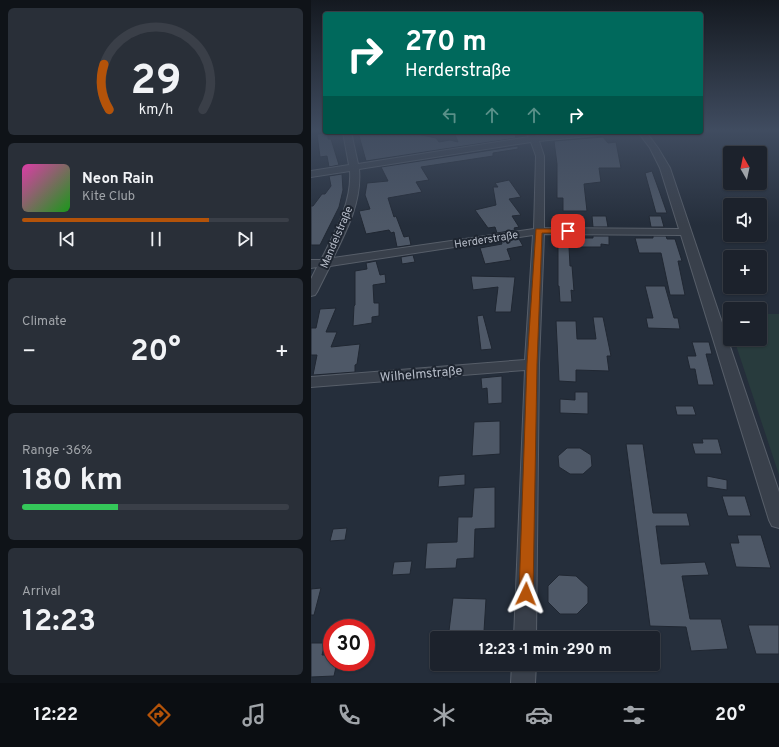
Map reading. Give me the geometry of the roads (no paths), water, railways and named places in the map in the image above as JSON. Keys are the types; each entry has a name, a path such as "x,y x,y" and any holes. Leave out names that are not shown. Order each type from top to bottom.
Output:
{"street":[{"name":"Mandelstraße","path":"311,292 345,218 352,199 354,192 353,162"},
{"path":"311,174 388,162"},
{"path":"525,631 532,364 539,231 540,162"},
{"path":"662,162 686,232 779,520"},
{"name":"Herderstraße","path":"311,264 539,231 686,232"},
{"name":"Wilhelmstraße","path":"311,382 532,364"},
{"path":"523,683 524,671"}]}
